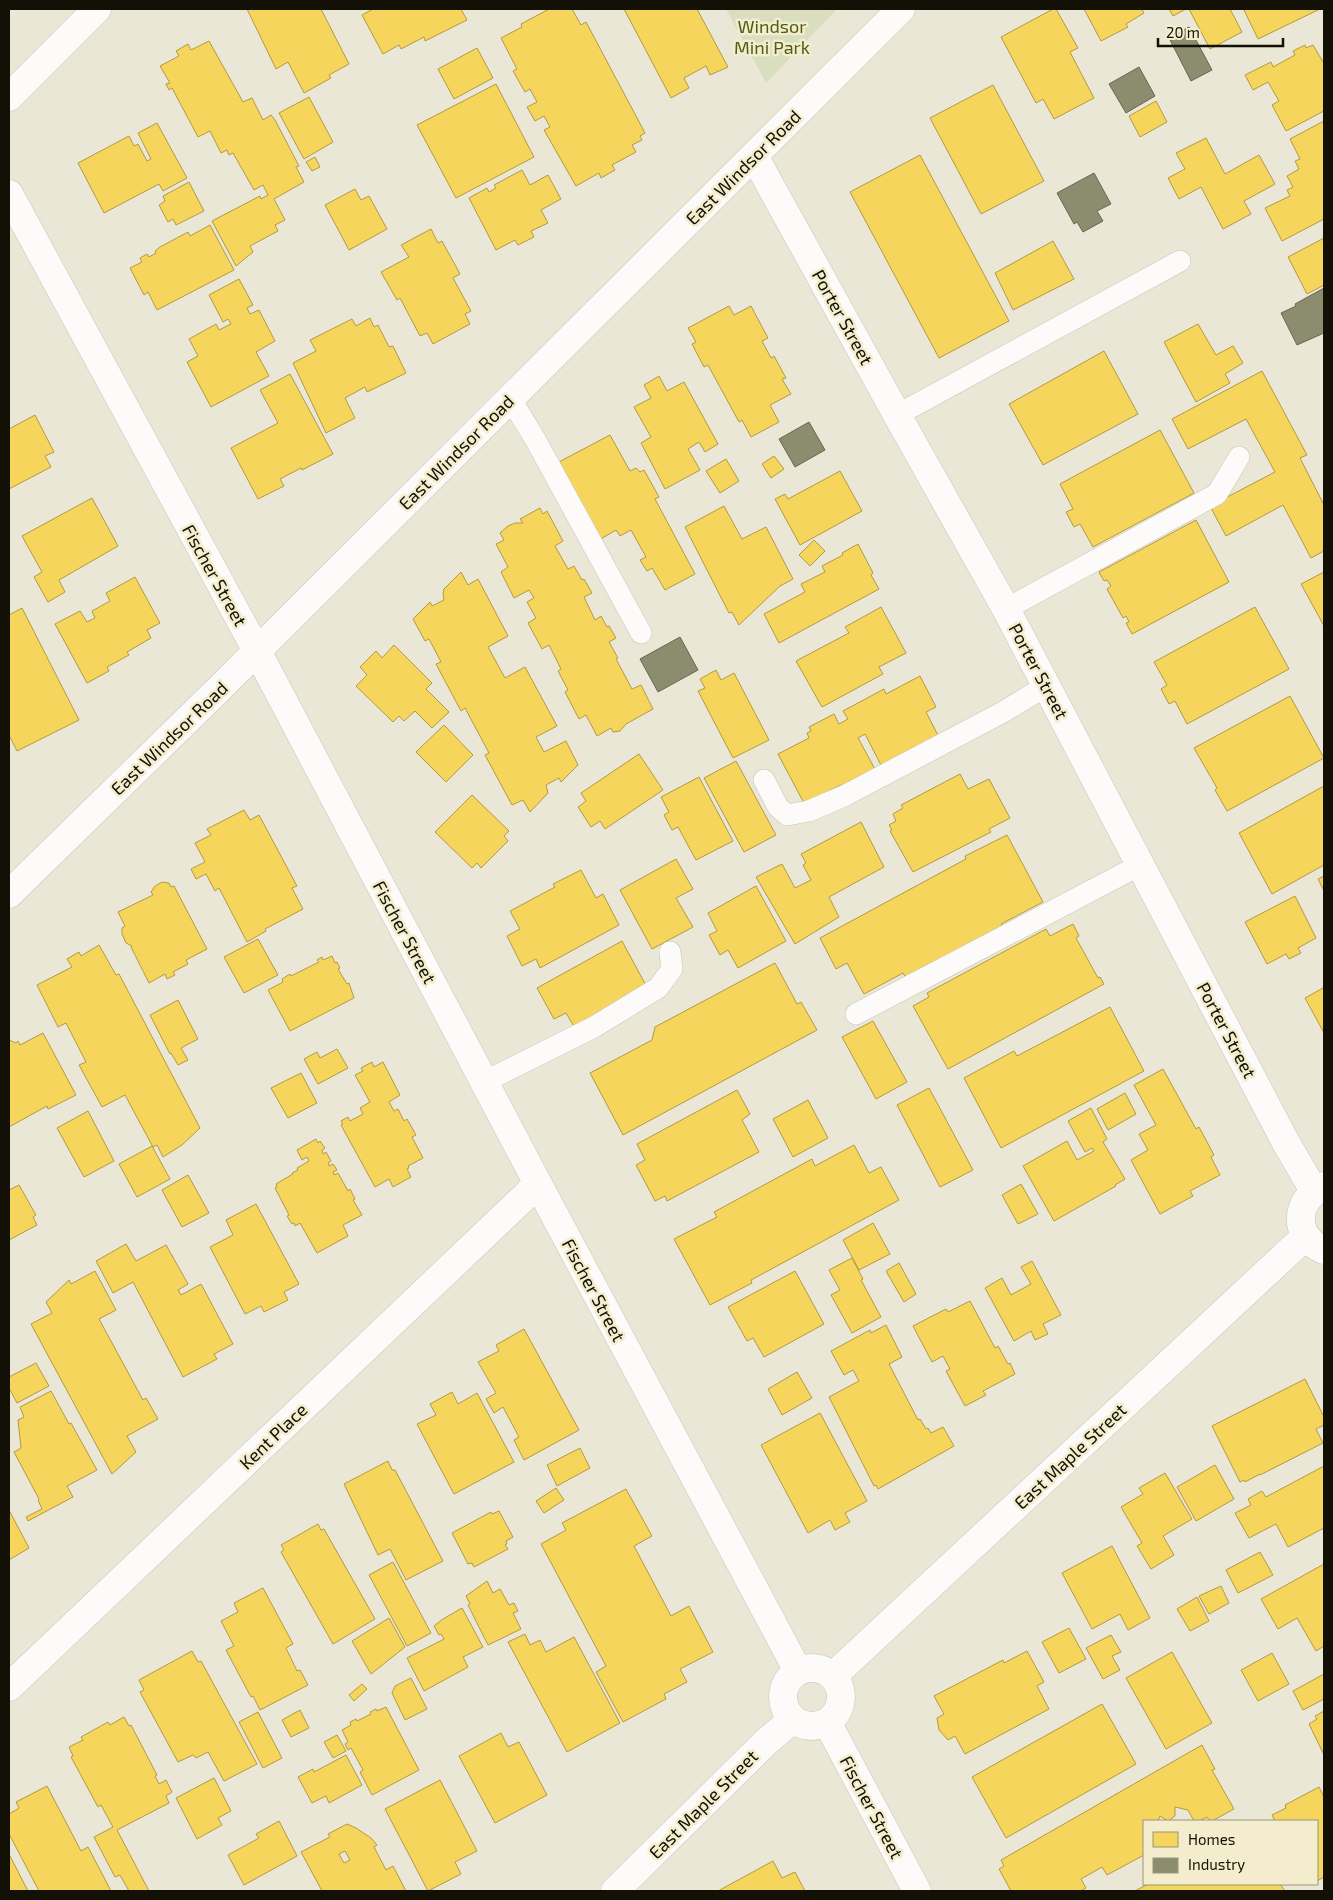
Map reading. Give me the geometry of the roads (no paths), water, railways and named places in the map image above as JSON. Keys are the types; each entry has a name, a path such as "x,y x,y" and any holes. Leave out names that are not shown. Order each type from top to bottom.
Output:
{"street":[{"path":"9,97 97,9"},
{"name":"East Windsor Road","path":"9,894 901,9"},
{"name":"Porter Street","path":"754,156 1006,609 1285,1140 1319,1189"},
{"name":"Fischer Street","path":"9,194 256,651 798,1671"},
{"name":"Kent Place","path":"9,1687 538,1184"},
{"path":"1315,1243 1302,1228 1300,1218 1307,1198 1319,1189"},
{"name":"East Maple Street","path":"834,1676 1315,1243"},
{"path":"817,1668 834,1676 839,1684 842,1700 834,1717 819,1726 800,1724 792,1719 783,1703 783,1694 791,1677 798,1671 817,1668"},
{"name":"East Maple Street","path":"615,1891 766,1742 792,1719"},
{"name":"Fischer Street","path":"828,1722 917,1891"}],"lane":[{"path":"897,416 1180,261"},
{"path":"510,398 641,633"},
{"path":"1006,609 1217,494 1239,457"},
{"path":"764,780 778,807 787,815 809,811 846,795 1003,712 1046,686"},
{"path":"856,1014 1140,865"},
{"path":"484,1082 594,1027 658,988 672,969 670,952"}],"park label":[{"name":"Windsor Mini Park","path":"772,36"}]}
